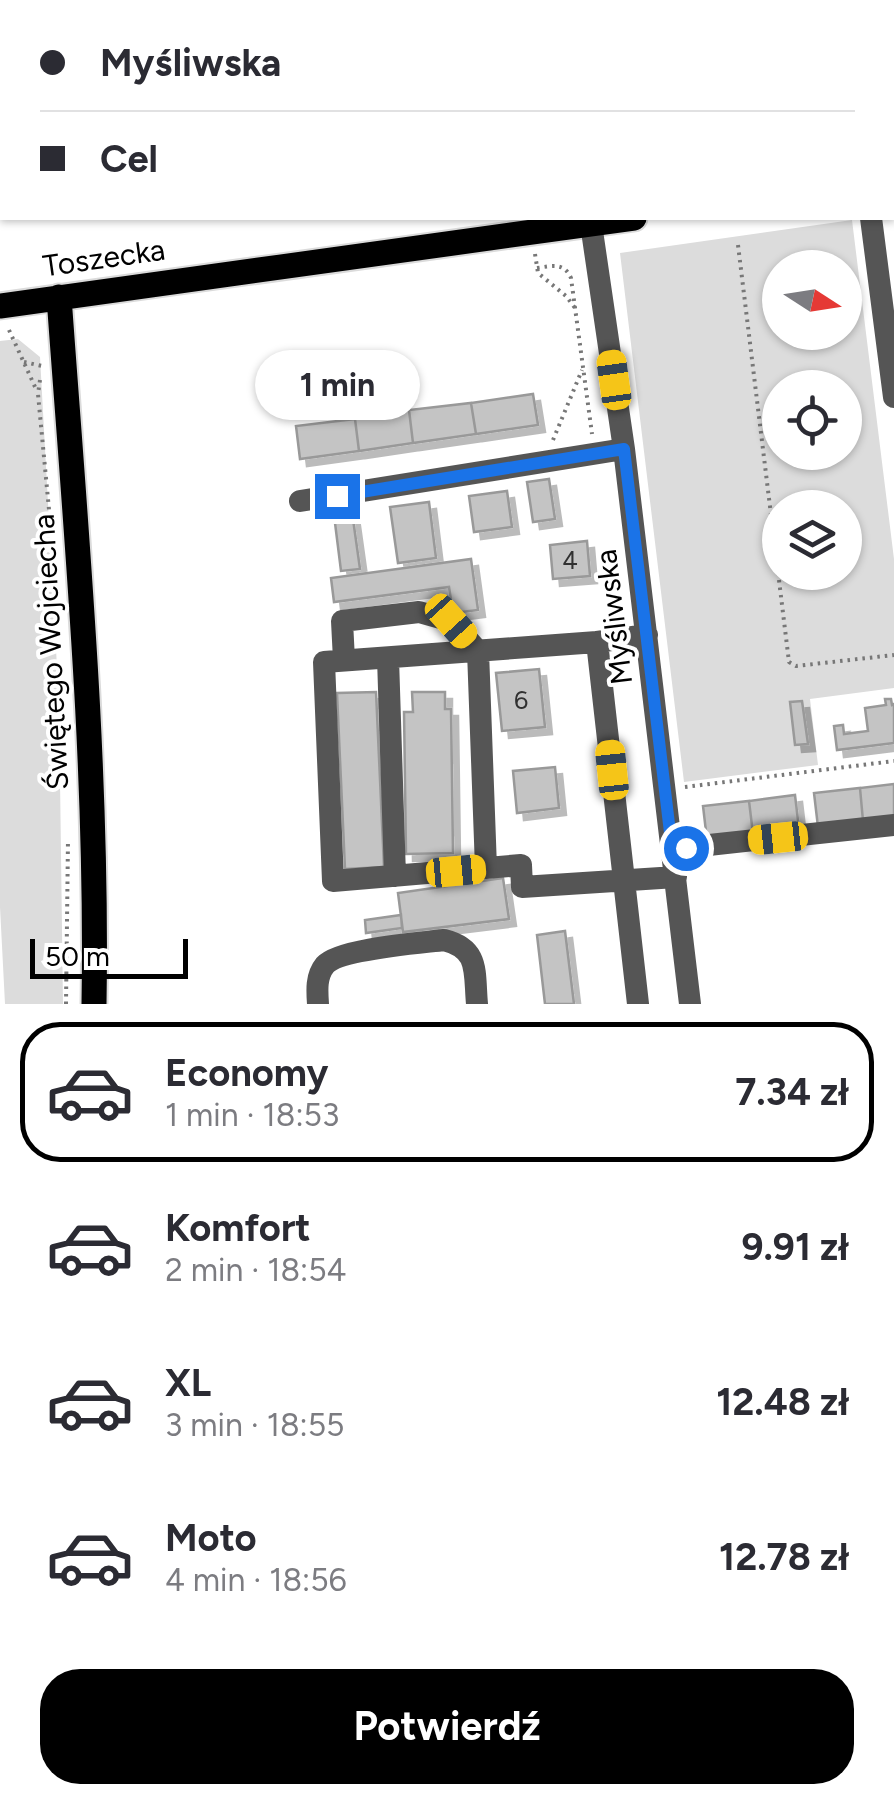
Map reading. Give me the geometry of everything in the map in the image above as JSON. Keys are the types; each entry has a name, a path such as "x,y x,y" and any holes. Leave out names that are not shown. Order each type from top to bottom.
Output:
{"main road":[{"name":"Toszecka","path":"4,316 59,297 591,221"},
{"name":"Świętego Wojciecha","path":"59,297 88,698 94,837 94,1004"}],"street":[{"path":"871,220 894,397"},
{"name":"Myśliwska","path":"591,221 624,449 690,1004"},
{"path":"300,502 624,449"},
{"path":"344,660 342,621 419,612 451,621 478,651 486,868"},
{"path":"647,635 324,662 333,881 521,865 522,888 676,877"},
{"path":"597,642 638,1004"},
{"path":"388,658 395,876"},
{"path":"672,849 894,825"},
{"path":"318,1004 319,976 327,962 343,954 444,940 467,949 474,968 477,1004"}],"path":[{"path":"738,246 789,662 796,666 894,655"},
{"path":"575,308 538,273 537,264 558,265 568,270 573,286 595,454"},
{"path":"4,316 38,394"},
{"path":"24,362 50,364"},
{"path":"42,366 38,394 51,526"},
{"path":"548,454 583,369"},
{"path":"665,790 894,762"},
{"path":"66,1004 68,831"}],"shaded area":[{"path":"852,220 856,250 762,250 762,350 862,350 862,301 894,559 894,688 810,699 818,765 684,782 620,253"},
{"path":"18,339 40,357 59,704 63,1004 5,1004 0,907 0,341"}],"building":[{"path":"533,394 538,425 476,434 471,403"},
{"path":"471,403 476,434 413,443 409,410"},
{"path":"409,410 413,443 359,451 355,419"},
{"path":"355,419 359,451 300,459 296,426"},
{"path":"549,479 555,519 533,522 527,482"},
{"path":"507,491 512,527 474,532 469,496"},
{"path":"429,502 436,558 398,563 390,507"},
{"path":"352,512 360,569 341,571 334,515"},
{"path":"587,541 590,576 553,579 550,545"},
{"path":"471,559 478,610 453,613 449,587 334,602 331,578"},
{"path":"539,669 545,727 502,731 496,673"},
{"path":"376,692 384,867 345,869 337,693"},
{"path":"412,692 445,692 445,709 451,709 453,853 406,854 404,712 413,712"},
{"path":"885,699 894,704 894,743 837,750 834,726 843,725 844,734 868,731 865,708 886,705"},
{"path":"802,701 808,744 795,745 790,702"},
{"path":"555,767 559,808 517,813 513,771"},
{"path":"894,784 894,818 863,821 860,788"},
{"path":"860,788 863,821 818,827 814,793"},
{"path":"795,795 799,829 753,834 749,801"},
{"path":"749,801 753,834 707,840 703,806"},
{"path":"503,878 509,919 403,932 398,893"},
{"path":"401,915 402,928 366,933 365,920"},
{"path":"565,931 574,1004 545,1004 537,935"}],"route":[{"path":"337,496 624,449 672,849 686,848"}]}
